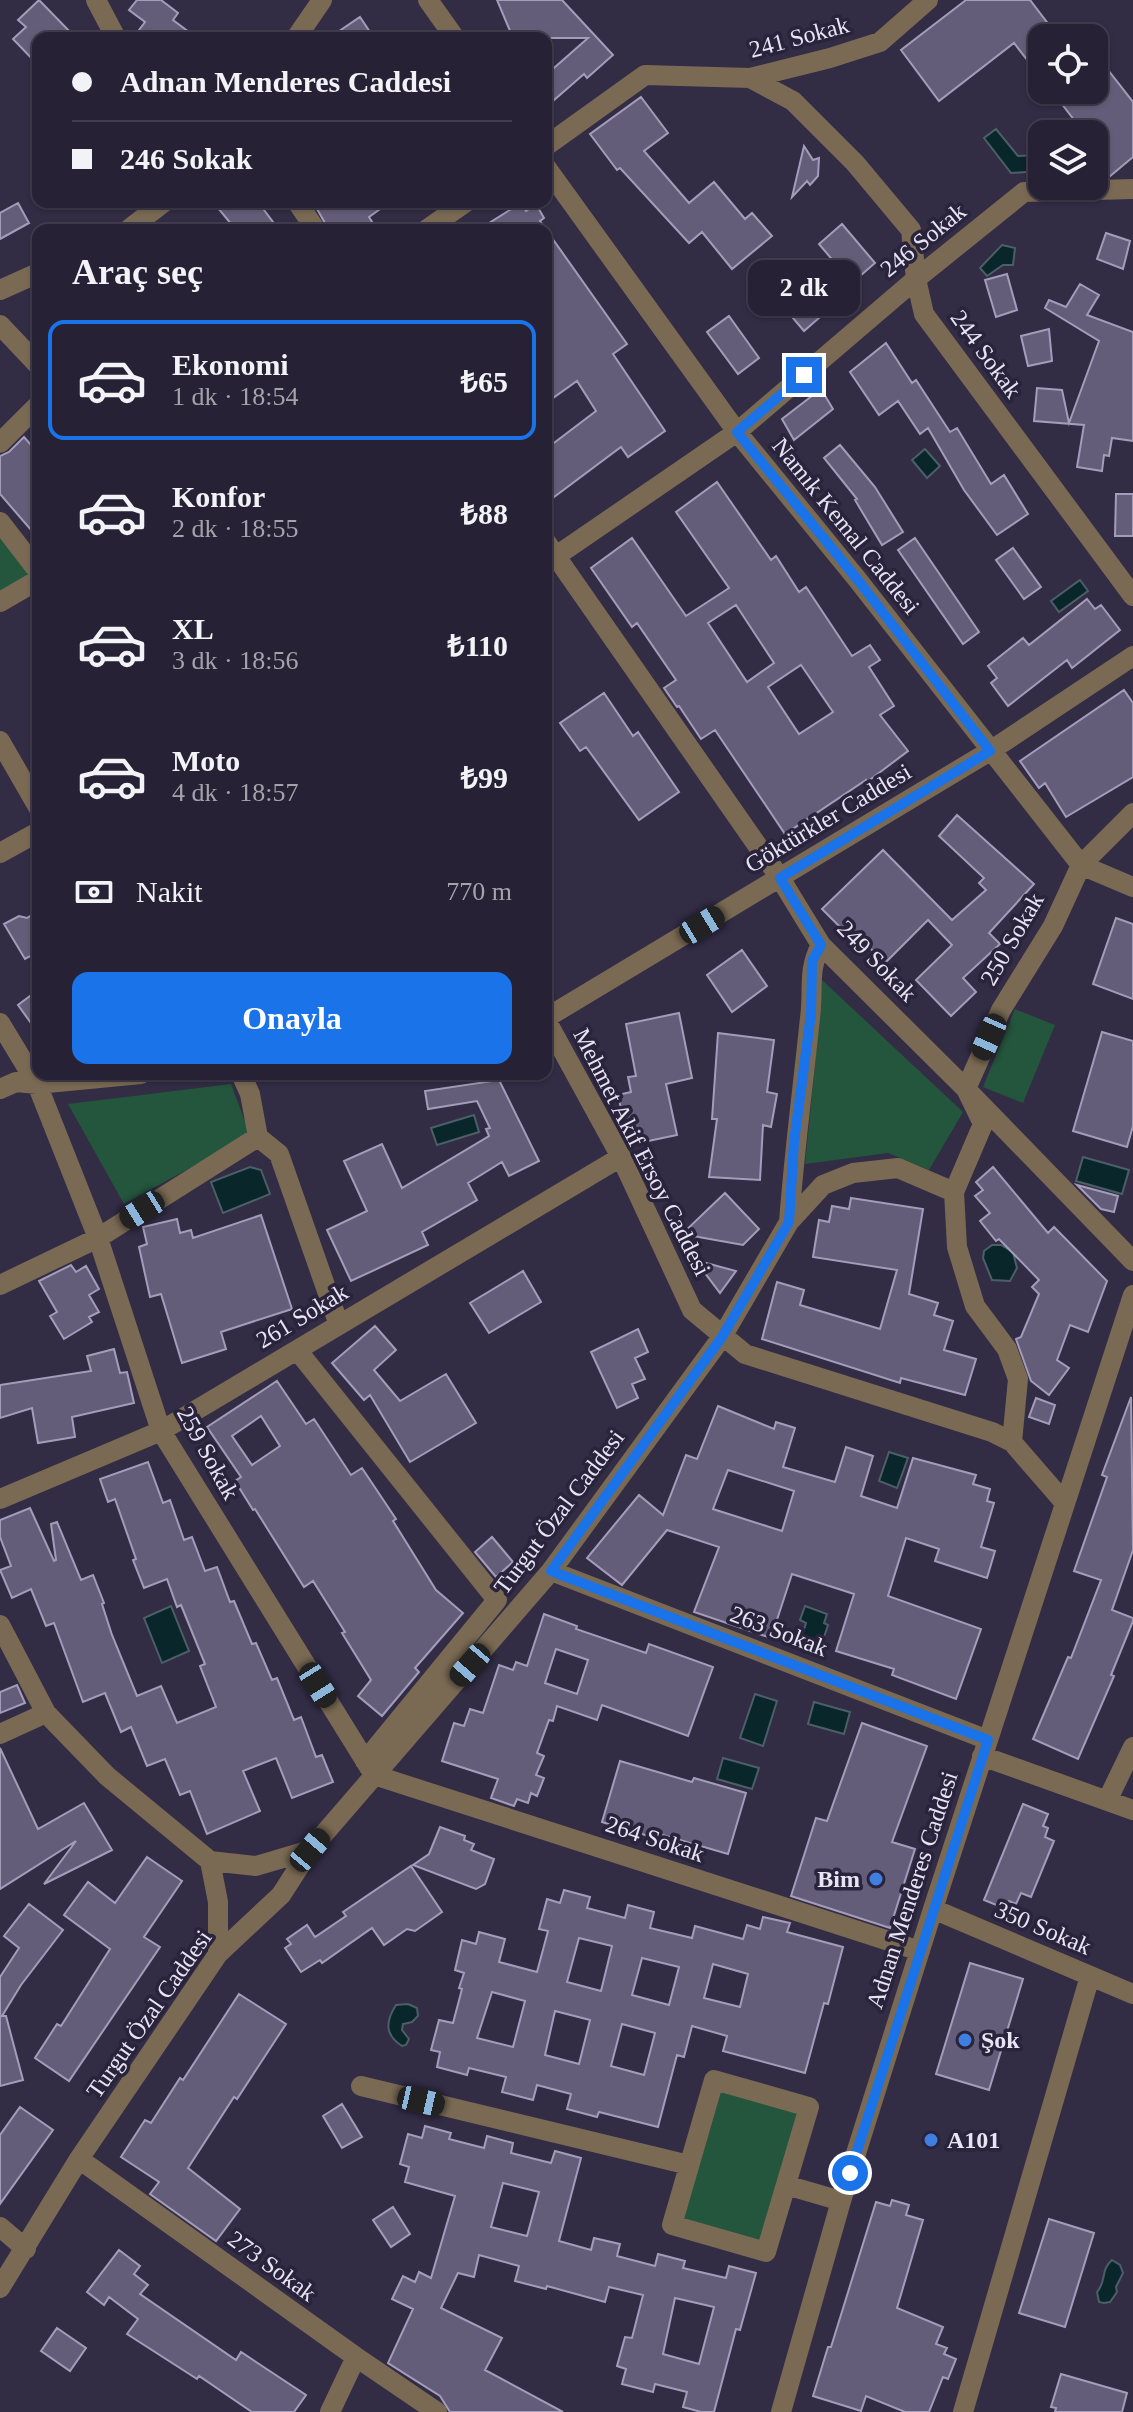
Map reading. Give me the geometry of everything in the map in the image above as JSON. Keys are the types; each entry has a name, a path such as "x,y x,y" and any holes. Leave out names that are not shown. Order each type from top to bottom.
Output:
{"street":[{"path":"96,0 113,32"},
{"path":"300,32 322,0"},
{"path":"428,0 451,32"},
{"name":"241 Sokak","path":"552,142 645,75 750,78 880,42 928,0"},
{"name":"244 Sokak","path":"750,78 793,101 855,163 911,230 916,279 924,314 1133,596"},
{"name":"Namık Kemal Caddesi","path":"552,175 737,432 857,579 1081,865 1133,887"},
{"name":"246 Sokak","path":"552,553 737,432 916,279 1024,192 1133,189"},
{"path":"136,224 156,208"},
{"path":"435,224 457,208"},
{"path":"0,290 32,276"},
{"path":"0,325 32,359"},
{"path":"0,443 32,411"},
{"path":"0,522 32,563"},
{"name":"249 Sokak","path":"552,557 780,878 821,945 1133,1261"},
{"path":"0,602 32,583"},
{"name":"Göktürkler Caddesi","path":"552,1015 990,751 1133,656"},
{"path":"0,741 32,797"},
{"path":"1081,865 1133,813"},
{"path":"0,853 32,835"},
{"name":"250 Sokak","path":"966,1089 1001,1010 1053,926 1081,865"},
{"path":"789,1222 794,1142 811,1014 812,961 821,945"},
{"name":"259 Sokak","path":"0,1023 32,1076"},
{"name":"Mehmet Akif Ersoy Caddesi","path":"552,1030 621,1157 692,1310 745,1354 992,1432 1012,1442 1064,1502"},
{"name":"259 Sokak","path":"35,1080 98,1238 161,1431 370,1768"},
{"path":"0,1089 16,1082 37,1084 79,1080"},
{"path":"244,1080 250,1094 258,1137 279,1154 339,1325"},
{"path":"966,1089 983,1124 954,1192 957,1247 975,1306 1007,1349 1018,1379 1012,1442"},
{"path":"0,1285 98,1238 258,1137"},
{"name":"261 Sokak","path":"0,1499 161,1431 621,1157"},
{"path":"789,1222 823,1185 853,1173 898,1168 954,1192"},
{"name":"Turgut Özal Caddesi","path":"0,2288 79,2159 218,1954 281,1895 370,1768 551,1571 722,1337 789,1222"},
{"name":"Adnan Menderes Caddesi","path":"781,2412 841,2201 1064,1502 1125,1348 1133,1295"},
{"path":"297,1350 497,1600 370,1768"},
{"name":"263 Sokak","path":"551,1571 1133,1810"},
{"path":"0,1625 46,1713 107,1776 210,1861 256,1866 310,1850"},
{"path":"0,1734 46,1713"},
{"path":"1108,1799 1133,1747"},
{"name":"264 Sokak","path":"370,1768 920,1951"},
{"path":"210,1861 218,1902 218,1954"},
{"name":"350 Sokak","path":"933,1909 1133,1994"},
{"path":"963,2412 1090,1976"},
{"path":"714,2080 809,2107 786,2185 766,2252 672,2225 714,2080"},
{"path":"361,2086 689,2165"},
{"name":"273 Sokak","path":"79,2159 437,2412"},
{"path":"786,2185 841,2201"},
{"path":"0,2227 26,2249"},
{"path":"330,2412 356,2357"}],"green space":[{"path":"0,538 31,576 0,594"},
{"path":"821,979 963,1112 929,1170 888,1153 805,1164"},
{"path":"1015,1009 1055,1025 1023,1103 983,1087"},
{"path":"231,1084 250,1135 124,1204 68,1104"},
{"path":"715,2085 802,2110 763,2248 676,2224"}],"shaded area":[{"path":"996,129 1018,156 1028,156 1028,172 1011,173 984,138"},
{"path":"1002,245 1015,248 1013,265 1003,265 987,276 980,268"},
{"path":"925,449 940,466 927,478 912,460"},
{"path":"1080,580 1088,591 1059,612 1051,601"},
{"path":"474,1115 479,1132 437,1145 431,1128"},
{"path":"1083,1157 1129,1170 1122,1194 1076,1181"},
{"path":"250,1167 261,1170 270,1194 223,1213 211,1182"},
{"path":"992,1245 1001,1245 1013,1252 1017,1268 1010,1281 992,1280 983,1258 984,1251"},
{"path":"889,1452 908,1458 897,1488 879,1481"},
{"path":"171,1606 189,1651 162,1663 144,1618"},
{"path":"805,1606 827,1614 824,1623 828,1625 822,1643 802,1636 806,1623 800,1620"},
{"path":"755,1694 777,1701 763,1746 740,1738"},
{"path":"814,1702 850,1712 844,1734 808,1724"},
{"path":"723,1758 759,1768 752,1789 717,1779"},
{"path":"408,2004 417,2008 418,2016 412,2022 403,2024 402,2030 409,2039 402,2046 388,2028 396,2005"},
{"path":"1112,2260 1120,2265 1123,2273 1110,2302 1099,2302 1097,2292"}],"building":[{"path":"39,0 70,32 32,32 32,59 13,39 26,27 18,20"},
{"path":"137,0 161,0 178,13 173,20 189,32 138,32 145,22 129,10"},
{"path":"497,0 562,0 613,55 587,78 584,74 552,102 552,70 588,38 552,38 552,32 510,32"},
{"path":"966,0 1030,0 1048,24 1028,24 1028,61 1014,43 939,101 901,50"},
{"path":"360,17 370,32 338,32"},
{"path":"1108,70 1133,102 1133,157 1108,177 1108,120 1074,120 1062,104 1108,104"},
{"path":"641,97 668,133 644,151 689,203 714,182 745,219 752,213 772,236 732,269 702,232 689,243 620,168 617,170 590,134"},
{"path":"804,146 813,160 819,158 818,176 810,185 807,181 792,197"},
{"path":"18,203 29,223 0,239 0,213"},
{"path":"218,208 262,208 274,224 231,224"},
{"path":"316,208 382,208 369,217 373,224 326,224"},
{"path":"513,208 524,208 526,211 538,208 544,218 540,221 542,224 488,224"},
{"path":"842,224 875,263 852,283 819,244"},
{"path":"1106,233 1130,241 1123,269 1097,259"},
{"path":"552,238 627,344 613,354 665,431 628,457 621,447 552,499 552,444 596,411 577,381 552,399"},
{"path":"794,272 827,311 804,331 771,292"},
{"path":"1007,274 1017,310 996,317 985,280"},
{"path":"1080,284 1099,295 1087,315 1133,332 1133,441 1112,438 1109,456 1104,455 1102,471 1077,467 1084,425 1034,421 1037,388 1062,390 1069,423 1099,341 1045,308 1049,300 1066,307"},
{"path":"729,316 759,358 738,374 707,332"},
{"path":"1049,329 1052,361 1028,366 1021,336"},
{"path":"886,343 912,383 916,380 950,432 957,428 991,484 1004,475 1028,514 997,535 964,490 928,428 920,434 898,401 879,415 850,372"},
{"path":"821,389 833,409 794,440 782,419"},
{"path":"24,437 32,446 32,531 0,494 0,456 9,452"},
{"path":"840,445 875,487 903,532 882,545 857,499 824,458"},
{"path":"717,482 771,560 776,556 799,592 806,587 852,656 870,645 880,660 869,667 894,706 880,715 908,751 867,782 785,834 715,730 701,739 677,707 664,688 676,680 637,623 632,627 591,568 632,538 686,616 729,588 676,512","holes":["736,605 774,663 747,682 708,623","801,665 833,712 799,734 768,687"]},
{"path":"1116,494 1133,494 1133,536 1115,536"},
{"path":"915,538 979,632 963,644 898,550"},
{"path":"1013,548 1041,587 1024,599 996,560"},
{"path":"1087,599 1095,609 1101,605 1120,630 1072,668 1067,660 1008,706 991,683 997,678 988,666 1023,638 1029,645"},
{"path":"1124,690 1133,703 1133,777 1066,817 1045,783 1039,788 1020,761"},
{"path":"604,693 633,736 638,732 679,792 639,820 586,747 580,751 560,723"},
{"path":"957,815 1034,884 989,933 1000,944 963,978 976,992 951,1016 916,980 952,945 928,920 885,963 848,926 844,931 822,909 883,850 952,920 986,890 979,883 984,878 939,836"},
{"path":"32,915 32,955 25,959 4,924 19,916 27,918"},
{"path":"1116,918 1133,924 1133,999 1093,984"},
{"path":"742,950 767,986 732,1012 707,975"},
{"path":"32,994 32,1025 18,1005"},
{"path":"679,1013 692,1078 666,1084 677,1135 629,1145 618,1095 631,1092 628,1077 636,1076 626,1024"},
{"path":"1102,1032 1133,1041 1133,1126 1127,1147 1073,1131"},
{"path":"718,1033 774,1040 767,1092 777,1094 771,1127 763,1125 760,1180 709,1177 717,1119 712,1119"},
{"path":"499,1080 539,1161 509,1176 502,1162 468,1183 477,1200 422,1232 428,1245 351,1281 327,1230 367,1211 344,1161 382,1144 402,1188 489,1136 486,1129 490,1128 477,1101 428,1109 425,1091"},
{"path":"993,1167 1048,1233 1054,1227 1107,1281 1088,1332 1070,1325 1057,1360 1069,1368 1049,1395 1031,1381 1016,1339 1021,1337 1039,1294 1032,1287 1039,1280 999,1239 996,1241 980,1221 990,1213 975,1196 983,1190 976,1182"},
{"path":"1077,1185 1118,1196 1114,1212 1101,1209"},
{"path":"725,1193 759,1229 743,1245 682,1234"},
{"path":"851,1198 923,1209 909,1294 938,1303 934,1315 953,1321 944,1350 976,1359 965,1395 901,1378 900,1383 762,1339 777,1282 804,1290 800,1305 880,1329 897,1270 813,1257 819,1220 829,1222 832,1206 849,1209"},
{"path":"261,1215 292,1309 221,1332 226,1349 182,1363 161,1294 150,1297 139,1247 147,1244 143,1227 177,1219 180,1233 191,1230 193,1238"},
{"path":"695,1260 736,1271 720,1293"},
{"path":"71,1265 76,1272 86,1266 99,1289 89,1295 99,1312 89,1317 92,1322 64,1339 50,1316 57,1312 39,1281"},
{"path":"523,1271 541,1302 489,1333 470,1303"},
{"path":"375,1326 396,1350 374,1370 400,1401 446,1374 476,1423 410,1462 370,1395 364,1400 332,1363"},
{"path":"638,1329 648,1352 635,1358 645,1379 632,1384 638,1398 617,1408 591,1352"},
{"path":"114,1349 120,1373 127,1372 134,1403 72,1417 75,1437 38,1443 32,1408 0,1418 0,1385 91,1371 87,1356"},
{"path":"277,1381 306,1424 314,1419 351,1475 362,1468 396,1519 393,1521 436,1590 463,1613 415,1668 419,1672 382,1716 358,1696 371,1680 342,1633 345,1632 313,1581 304,1587 235,1481 241,1477 207,1427","holes":["261,1416 280,1446 252,1465 232,1436"]},
{"path":"1131,1397 1133,1550 1112,1610 1133,1618 1133,1621 1111,1675 1114,1676 1078,1759 1033,1739 1068,1657 1071,1658 1101,1580 1074,1571 1107,1477 1102,1475"},
{"path":"1036,1398 1055,1405 1049,1424 1029,1417"},
{"path":"718,1406 774,1429 776,1422 795,1428 783,1467 835,1482 846,1447 873,1456 861,1496 897,1508 913,1458 976,1475 973,1484 990,1489 987,1501 994,1503 981,1547 995,1551 987,1578 935,1561 939,1549 906,1538 888,1596 981,1629 956,1699 892,1675 894,1669 836,1651 854,1594 792,1574 771,1638 694,1612 719,1547 667,1530 622,1585 587,1558 639,1495 663,1515 686,1455 697,1459","holes":["728,1470 794,1491 782,1531 713,1509"]},
{"path":"148,1462 163,1503 170,1500 184,1540 192,1537 205,1571 217,1567 230,1602 234,1601 252,1644 256,1643 272,1680 277,1678 294,1720 301,1717 316,1757 322,1755 333,1782 292,1798 276,1758 243,1771 260,1811 207,1834 190,1791 180,1795 165,1759 147,1766 131,1727 121,1732 105,1693 83,1702 54,1623 46,1626 31,1589 12,1598 0,1570 11,1566 0,1537 0,1520 30,1508 54,1561 51,1524 57,1522 81,1580 93,1575 112,1635 137,1696 161,1686 177,1723 216,1707 200,1666 205,1664 181,1605 177,1607 167,1579 144,1588 115,1499 108,1502 100,1479"},
{"path":"492,1537 513,1562 496,1577 475,1552"},
{"path":"544,1614 577,1626 576,1629 646,1653 649,1644 713,1667 688,1736 602,1705 597,1720 557,1706 537,1753 544,1756 536,1775 544,1778 537,1796 531,1793 528,1803 517,1799 514,1806 491,1798 498,1779 442,1761 454,1723 464,1726 470,1709 483,1713 499,1665 513,1670 516,1662 527,1666","holes":["556,1649 588,1660 577,1694 545,1683"]},
{"path":"17,1685 25,1703 0,1713 0,1692"},
{"path":"862,1723 927,1746 892,1842 915,1849 890,1928 791,1896 816,1818 827,1821"},
{"path":"0,1748 38,1829 84,1803 112,1850 44,1884 76,1841 0,1889"},
{"path":"620,1761 692,1782 694,1778 746,1793 728,1854 656,1833 655,1838 602,1822"},
{"path":"1023,1804 1048,1814 1043,1826 1048,1828 1045,1837 1054,1841 1031,1897 1021,1893 1016,1904 1009,1901 1006,1909 984,1900"},
{"path":"440,1827 465,1836 464,1840 474,1844 471,1850 494,1859 485,1884 476,1889 413,1865 429,1854"},
{"path":"147,1857 182,1881 144,1937 160,1947 69,2081 35,2058 57,2024 61,2026 110,1949 64,1915 88,1882 115,1903"},
{"path":"411,1866 442,1912 415,1931 407,1929 384,1945 372,1928 322,1963 320,1960 301,1972 285,1948 291,1944 287,1939 307,1925 315,1937 346,1916 343,1912"},
{"path":"564,1890 590,1897 587,1908 625,1918 628,1905 654,1912 650,1928 692,1938 695,1926 743,1939 747,1925 760,1929 763,1917 790,1923 787,1932 843,1947 805,2073 723,2051 727,2036 692,2026 684,2057 677,2055 658,2127 599,2112 597,2117 567,2109 571,2094 537,2085 533,2100 502,2092 506,2077 469,2068 467,2075 437,2067 440,2052 431,2050 439,2020 453,2023 462,1989 459,1988 464,1973 455,1970 462,1940 476,1944 479,1932 505,1939 499,1962 537,1972 548,1931 539,1929 547,1899 560,1903","holes":["579,1938 612,1946 601,1991 567,1982","642,1958 679,1967 669,2005 632,1995","713,1964 748,1974 740,2007 704,1998","492,1992 525,2001 513,2047 477,2038","555,2011 590,2020 579,2064 545,2055","622,2024 655,2033 644,2075 611,2066"]},
{"path":"29,1904 63,1930 21,1985 2,2016 6,2016 23,2080 0,2086 0,1977 19,1948 4,1936"},
{"path":"970,1963 1023,1979 989,2090 936,2074"},
{"path":"239,1994 286,2024 188,2168 240,2209 216,2241 150,2194 159,2182 121,2157 145,2120 151,2123 180,2078 183,2080"},
{"path":"342,2104 362,2137 342,2148 323,2116"},
{"path":"20,2107 53,2130 0,2204 0,2135"},
{"path":"425,2126 451,2133 449,2139 484,2148 487,2136 513,2143 511,2153 551,2163 555,2151 581,2158 559,2241 591,2250 594,2238 620,2244 617,2256 655,2266 658,2254 685,2261 683,2268 726,2278 729,2266 756,2273 740,2330 736,2329 714,2412 683,2407 687,2392 655,2384 653,2392 622,2384 626,2369 617,2366 625,2337 632,2338 643,2295 609,2287 605,2302 547,2286 546,2289 515,2281 519,2266 479,2255 474,2277 458,2273 441,2308 502,2338 485,2370 563,2412 450,2412 440,2396 388,2363 413,2309 392,2299 403,2276 415,2282 419,2272 431,2278 455,2196 405,2182 409,2167 400,2164 408,2134 422,2138","holes":["503,2183 539,2192 527,2236 491,2227","675,2298 714,2307 699,2364 663,2354"]},
{"path":"892,2200 909,2205 906,2215 923,2220 897,2308 943,2327 936,2344 947,2348 944,2354 956,2359 948,2379 943,2377 929,2412 905,2412 866,2396 861,2411 813,2396 876,2202 890,2206"},
{"path":"393,2207 410,2234 391,2247 373,2220"},
{"path":"1049,2219 1094,2233 1065,2327 1019,2313"},
{"path":"119,2250 140,2266 134,2274 148,2285 140,2294 236,2360 241,2352 306,2395 294,2412 252,2412 199,2376 197,2379 127,2334 138,2319 109,2297 104,2305 87,2292"},
{"path":"57,2328 86,2348 70,2371 41,2351"},
{"path":"1061,2374 1127,2393 1122,2412 1055,2412 1056,2408 1051,2407"}],"place":[{"name":"Bim","path":"876,1879"},
{"name":"Şok","path":"965,2040"},
{"name":"A101","path":"931,2140"}],"route":[{"path":"804,375 737,432 857,579 990,751 780,878 821,945 812,961 811,1014 794,1142 789,1222 722,1337 551,1571 988,1740 850,2173"}]}
